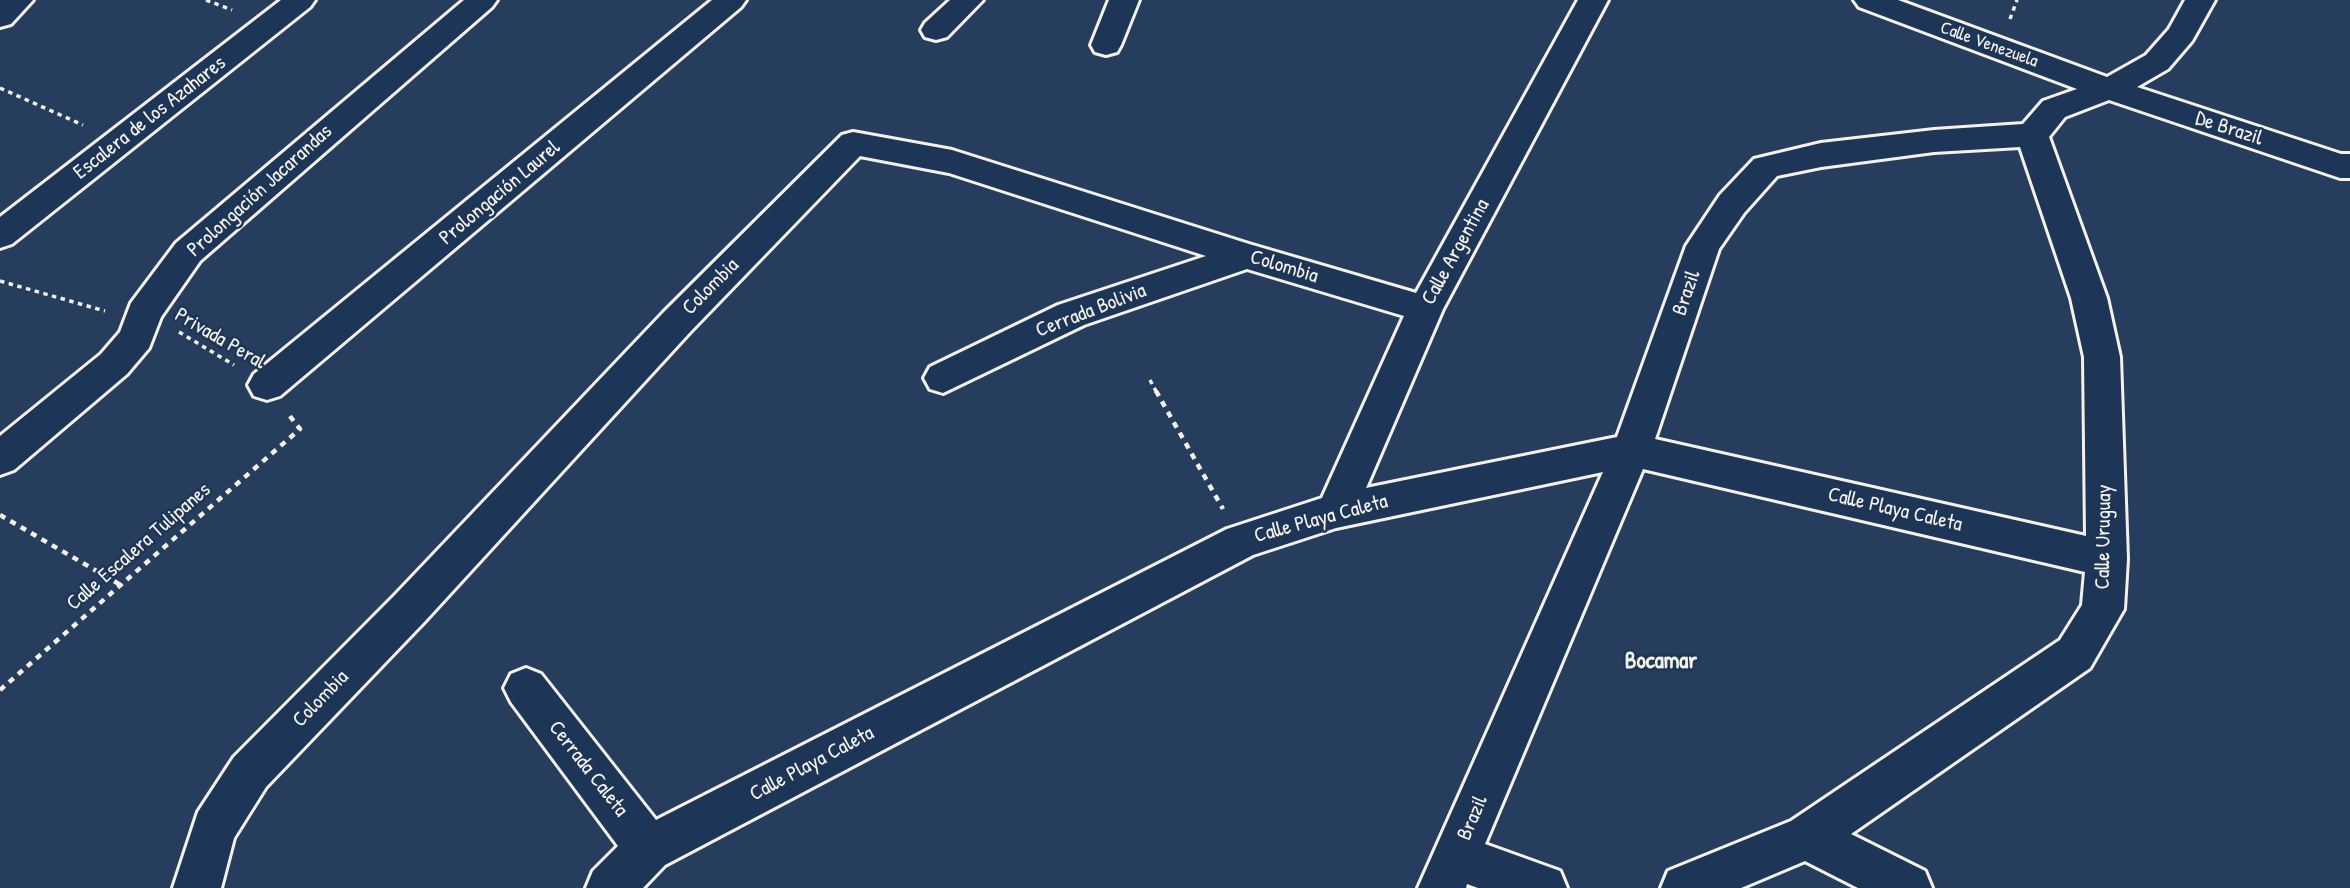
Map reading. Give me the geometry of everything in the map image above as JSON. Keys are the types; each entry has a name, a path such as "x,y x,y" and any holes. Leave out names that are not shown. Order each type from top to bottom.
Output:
{"street":[{"path":"0,17 18,0"},
{"name":"Escalera de los Azahares","path":"0,235 300,0"},
{"name":"Prolongación Jacarandas","path":"0,459 114,364 136,338 144,313 188,252 482,0"},
{"name":"Prolongación Laurel","path":"267,385 731,0"},
{"path":"936,30 968,0"},
{"path":"1106,45 1124,0"},
{"name":"Calle Argentina","path":"1336,511 1425,309 1593,0"},
{"name":"Calle Venezuela","path":"1869,0 2109,89"},
{"path":"2032,135 2054,109 2109,89 2157,62 2181,34 2200,0"},
{"name":"De Brazil","path":"2109,89 2340,166 2350,166"},
{"name":"Brazil","path":"1449,872 1632,450 1703,246 1732,204 1766,167 1821,155 1934,141 2032,135"},
{"name":"Calle Uruguay","path":"1685,888 1807,837 2075,654 2103,609 2107,559 2102,357 2089,298 2032,135"},
{"name":"Colombia","path":"197,888 214,828 250,772 410,608 677,322 853,143 952,162 1246,256 1425,309"},
{"name":"Cerrada Bolivia","path":"943,378 1071,315 1246,256"},
{"name":"Calle Playa Caleta","path":"610,888 649,849 1241,541 1336,511 1632,450 2107,559"},
{"name":"Cerrada Caleta","path":"526,688 649,849"},
{"path":"1807,837 1908,888"},
{"path":"1449,872 1543,888"}],"path":[{"path":"0,88 119,142"},
{"path":"0,281 117,315 144,313"},
{"name":"Privada Peral","path":"144,313 267,385 300,429"},
{"path":"1150,380 1241,541"},
{"name":"Calle Escalera Tulipanes","path":"0,690 300,429"},
{"path":"0,515 119,584"}],"district":[{"name":"Bocamar","path":"1661,662"}]}
